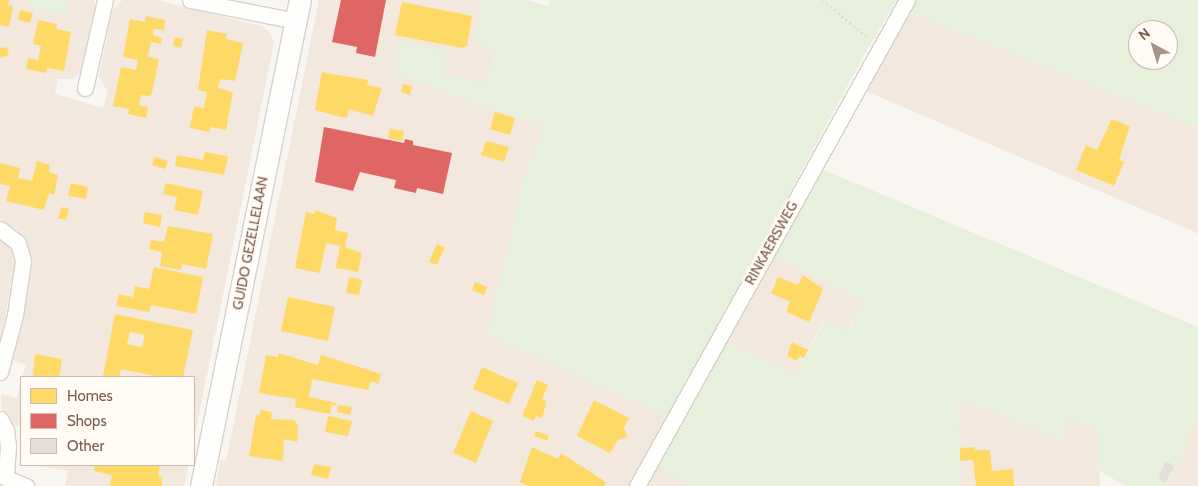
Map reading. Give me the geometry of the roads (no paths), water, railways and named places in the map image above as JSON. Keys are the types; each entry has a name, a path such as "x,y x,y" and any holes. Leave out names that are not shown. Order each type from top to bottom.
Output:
{"main road":[{"name":"GUIDO GEZELLELAAN","path":"201,486 300,0"}],"street":[{"path":"85,88 105,0"},
{"path":"190,0 296,21"},
{"name":"RINKAERSWEG","path":"637,486 879,47 907,0"},
{"path":"0,228 18,244 23,261 15,315 0,372"},
{"path":"0,419 6,430 8,446 6,478 26,486"}]}
